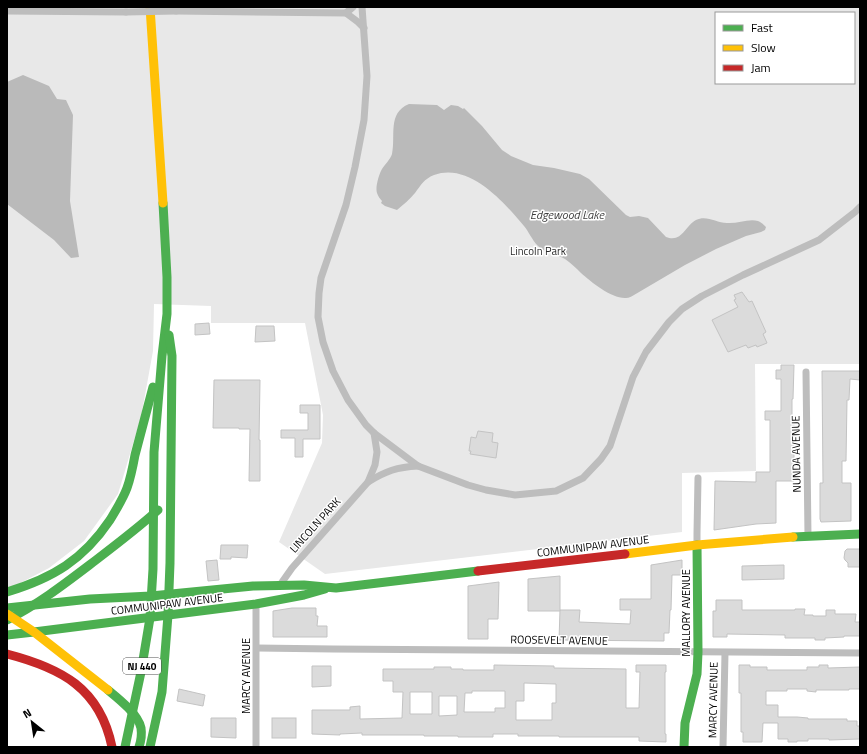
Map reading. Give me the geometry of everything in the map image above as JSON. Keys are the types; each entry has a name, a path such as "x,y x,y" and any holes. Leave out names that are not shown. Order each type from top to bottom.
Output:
{"main road":[{"path":"7,592 45,578 70,563 94,542 113,516 121,502 130,480 162,356 167,314 167,277 150,7"},
{"path":"9,617 33,605 77,575 139,527 170,499 172,356 167,314"},
{"name":"NJ 440","path":"125,747 141,672 150,618 154,514 154,452 162,356"},
{"name":"NJ 440","path":"150,747 162,692 165,655 170,563 170,499"},
{"name":"COMMUNIPAW AVENUE","path":"7,636 256,604 304,596 329,588 697,545 808,536 860,534"},
{"name":"MALLORY AVENUE","path":"684,747 685,723 697,674 697,545"},
{"name":"COMMUNIPAW AVENUE","path":"7,608 90,599 151,596 248,586 304,585 329,588"},
{"path":"9,617 23,623 110,693 132,713 141,729 139,747"},
{"path":"7,654 53,669 69,678 80,687 94,703 104,720 109,732 112,747"}],"street":[{"path":"346,13 354,7"},
{"name":"LINCOLN PARK","path":"362,7 366,76 364,120 346,205 321,278 318,317 323,342 332,371 348,400 366,425 374,433 418,466 468,486 515,495 556,491 583,478 601,459 610,446 633,377 646,352 669,322 682,309 702,296 743,275 819,240 860,208"},
{"path":"7,11 346,13 364,28"},
{"name":"NUNDA AVENUE","path":"806,372 808,536"},
{"name":"LINCOLN PARK","path":"368,482 375,465 376,452 374,433"},
{"name":"LINCOLN PARK","path":"280,585 292,568 368,482 391,470 405,466 418,466"},
{"name":"MALLORY AVENUE","path":"697,545 698,478"},
{"name":"MARCY AVENUE","path":"256,604 256,747"},
{"name":"ROOSEVELT AVENUE","path":"257,648 332,650 860,653"},
{"name":"MARCY AVENUE","path":"723,747 725,652"}],"green space":[{"name":"Lincoln Park","path":"7,7 860,7 860,364 755,364 756,471 682,473 682,532 325,574 279,542 322,443 323,415 305,323 211,323 211,306 154,304 153,351 141,417 118,494 84,541 49,568 7,590"}],"water":[{"path":"23,75 49,86 57,99 66,100 73,115 70,201 79,257 71,258 54,240 7,204 7,82"},
{"name":"Edgewood Lake","path":"409,104 437,105 444,110 451,105 464,108 482,126 502,150 511,156 533,165 580,174 589,179 626,215 630,217 639,216 648,218 666,237 676,238 680,236 696,220 704,218 723,223 754,220 759,221 764,225 766,227 765,230 746,236 716,249 630,297 620,298 614,296 585,277 565,259 547,252 538,246 524,226 506,206 485,187 473,179 460,174 447,172 434,175 425,180 415,193 397,210 381,203 382,201 377,193 377,185 381,171 392,154 395,119 402,108"}],"building":[{"path":"742,292 749,302 752,301 766,332 763,334 767,343 757,347 756,345 748,348 746,345 728,352 712,320 738,307 734,300 736,299 734,295"},
{"path":"209,323 210,334 195,335 195,324"},
{"path":"256,326 274,326 275,341 255,342"},
{"path":"781,365 794,365 792,420 794,420 794,481 776,481 776,523 756,524 714,530 715,481 756,482 756,472 770,472 770,420 765,420 765,411 781,411 781,379 776,379 776,370 781,370"},
{"path":"822,371 860,371 860,380 850,379 849,400 847,400 846,461 842,461 842,483 851,483 851,521 821,522 820,519 820,483 823,483"},
{"path":"214,380 260,380 260,481 249,481 250,429 213,428"},
{"path":"300,405 320,405 320,439 303,439 303,457 295,457 295,438 281,438 281,430 308,430 308,413 300,413"},
{"path":"478,431 493,433 492,442 498,443 496,458 470,454 471,437 476,438"},
{"path":"221,545 248,545 247,558 231,557 231,559 220,559"},
{"path":"847,549 860,549 860,567 848,567 848,563 844,558 845,551"},
{"path":"217,560 219,580 208,581 206,561"},
{"path":"682,560 682,575 672,575 669,633 664,633 664,641 559,640 560,610 580,610 579,622 630,624 631,610 620,610 620,599 651,599 651,565"},
{"path":"784,565 784,579 742,580 742,566"},
{"path":"560,576 560,611 528,611 528,579"},
{"path":"499,582 498,619 488,619 488,639 468,639 468,586"},
{"path":"716,600 742,600 742,610 805,609 804,615 813,616 826,616 826,610 835,610 835,614 856,614 855,622 860,622 860,636 825,638 825,640 815,640 815,638 785,638 785,635 727,634 727,637 713,637 713,611 716,611"},
{"path":"292,608 316,608 316,616 318,616 317,626 327,626 327,637 273,637 273,611"},
{"path":"494,665 626,669 626,708 639,708 640,672 636,672 636,665 666,665 666,742 639,741 639,737 518,736 518,734 493,734 493,737 458,737 424,735 362,735 362,733 340,735 312,734 312,710 350,710 350,707 360,706 360,719 402,718 403,692 393,692 393,681 383,681 383,669 434,669 434,667 451,667 451,669 463,670 494,670","holes":["524,683 556,684 556,703 552,703 552,720 516,720 516,701 524,701","472,691 505,691 505,708 495,708 495,712 464,712 465,693 472,693","410,692 432,692 432,714 410,714","439,696 457,696 457,715 439,716"]},
{"path":"739,665 750,665 750,667 767,667 767,670 807,670 807,667 819,667 819,665 828,665 828,668 860,667 860,689 816,690 816,692 807,691 807,689 766,691 766,705 778,705 778,717 847,719 847,721 857,721 857,726 860,726 860,739 808,739 808,741 788,742 788,739 778,739 778,723 763,723 762,742 743,742 743,732 741,732"},
{"path":"312,666 331,666 331,686 312,687"},
{"path":"179,689 205,695 203,706 177,701"},
{"path":"211,718 236,718 236,738 211,737"},
{"path":"272,718 296,718 296,738 272,738"}],"traffic: fast":[{"path":"125,747 141,672 150,618 153,569 154,452 167,314 167,277 163,203"},
{"path":"150,747 162,692 168,615 172,356 169,335"},
{"path":"7,592 24,587 53,574 66,566 89,546 110,520 125,492 132,472 153,387"},
{"path":"7,620 42,600 64,584 127,536 158,510"},
{"path":"793,537 860,534"},
{"path":"684,747 685,723 697,674 697,545"},
{"path":"7,608 90,599 151,596 253,586 304,585 336,588 478,571"},
{"path":"34,632 256,604 304,595 325,589"},
{"path":"7,635 34,632"},
{"path":"108,690 128,707 136,717 141,728 141,740 139,747"}],"traffic: slow":[{"path":"150,7 163,203"},
{"path":"625,554 697,545 793,537"},
{"path":"7,614 34,632 108,690"}],"traffic: jam":[{"path":"478,571 625,554"},
{"path":"7,654 44,666 61,674 88,695 98,710 106,727 112,747"}]}
